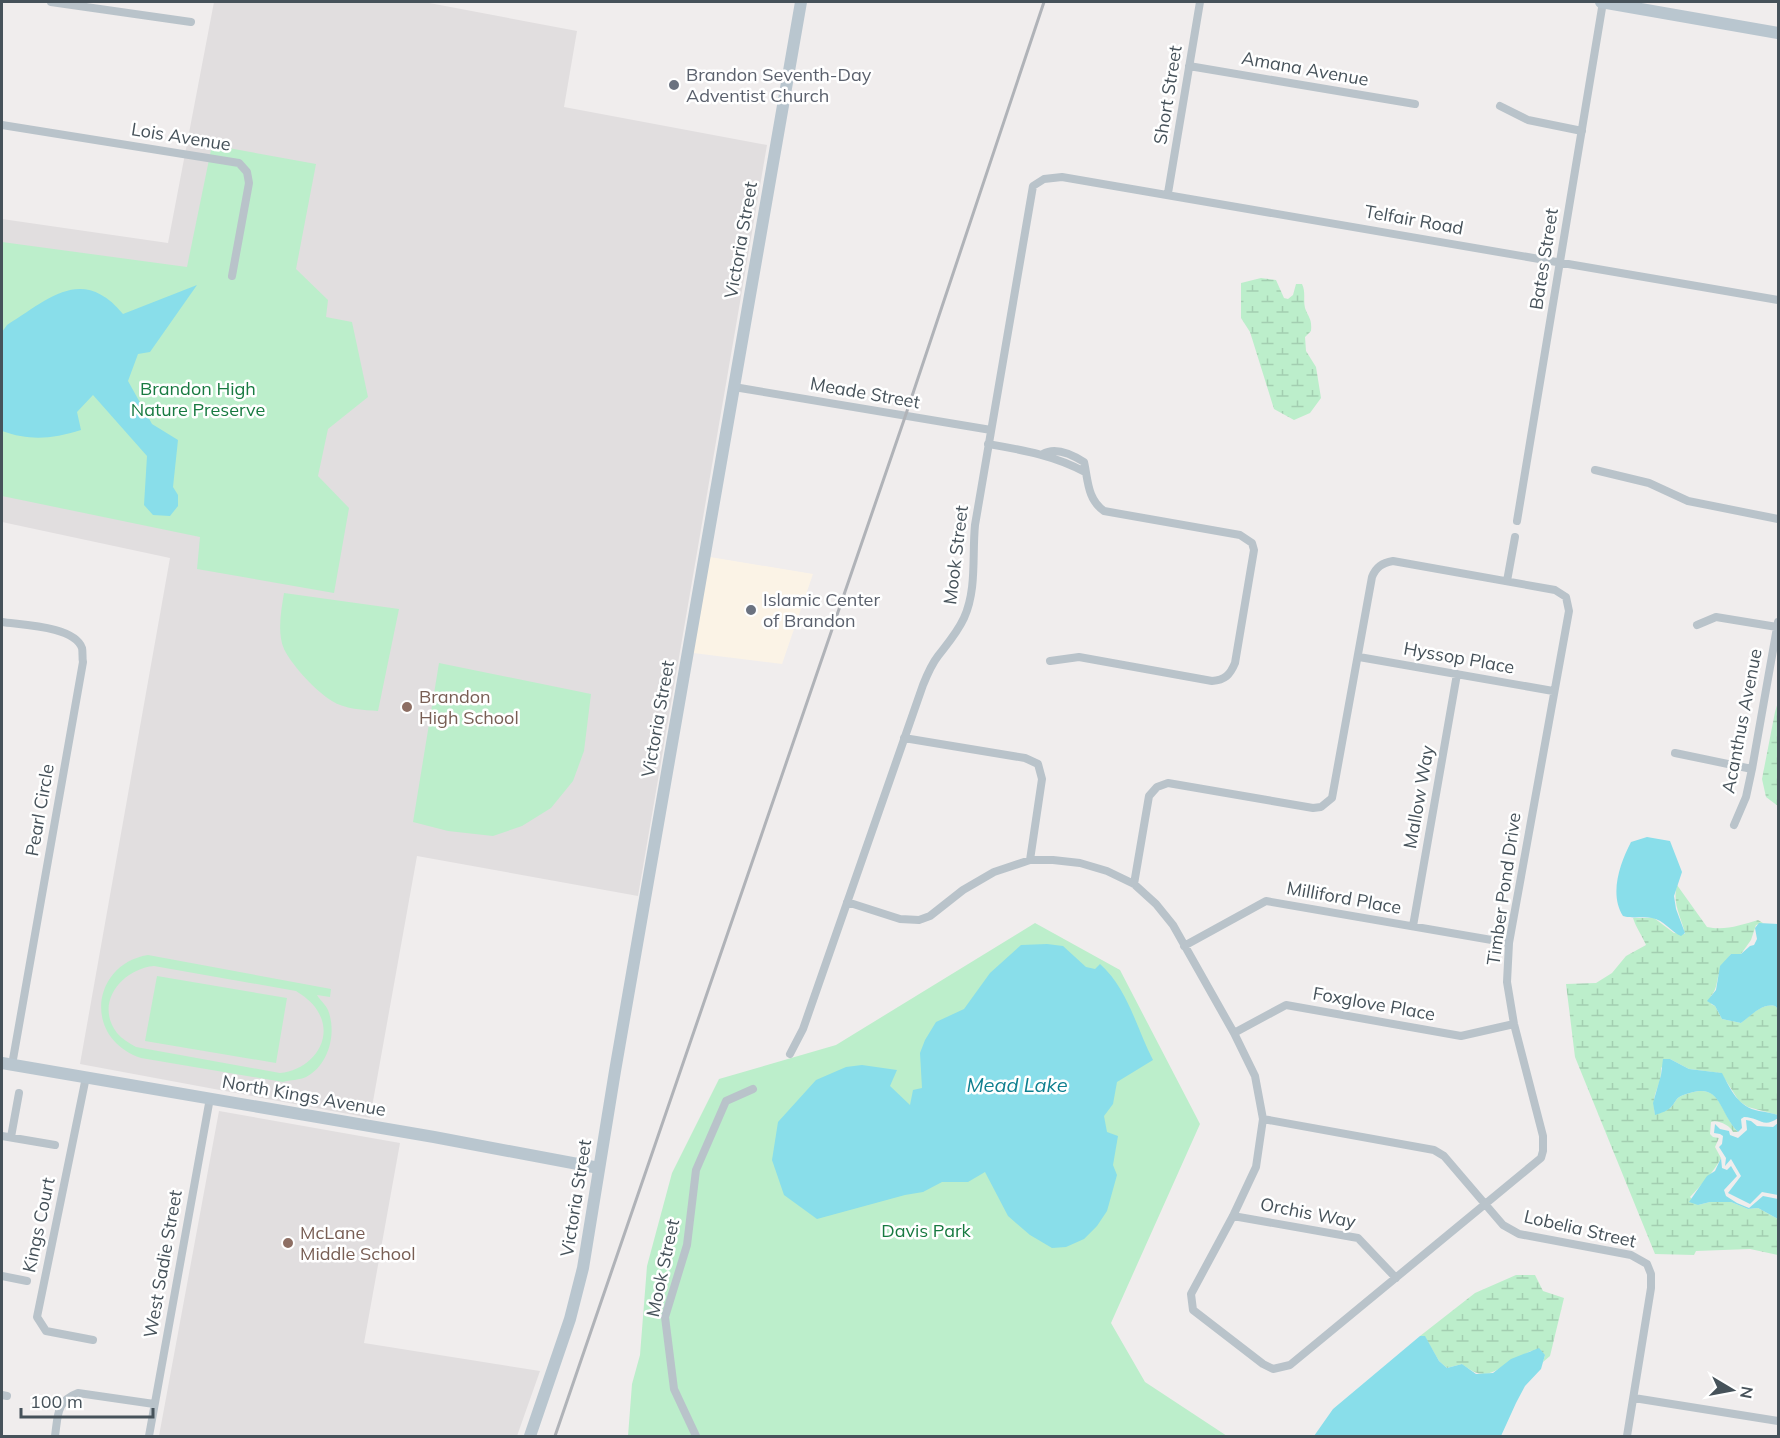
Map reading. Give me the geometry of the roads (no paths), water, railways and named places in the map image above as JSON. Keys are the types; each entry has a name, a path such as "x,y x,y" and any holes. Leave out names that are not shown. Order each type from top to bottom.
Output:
{"street":[{"path":"51,2 191,22"},
{"name":"Victoria Street","path":"530,1437 575,1302 583,1268 801,2"},
{"name":"Short Street","path":"1168,194 1200,2"},
{"path":"1602,2 1779,33"},
{"name":"Bates Street","path":"1517,521 1602,2"},
{"name":"Amana Avenue","path":"1189,66 1415,104"},
{"path":"1500,106 1528,120 1582,131"},
{"name":"Lois Avenue","path":"2,125 239,163 247,172 249,183 232,276"},
{"name":"Telfair Road","path":"1044,179 1062,177 1168,194 1779,300"},
{"name":"Mook Street","path":"790,1054 804,1029 929,670 954,638 965,616 974,574 975,525 1033,186 1044,179"},
{"name":"Meade Street","path":"734,387 991,430"},
{"path":"988,444 1043,454 1052,451 1084,462 1084,472 1093,501 1104,510 1240,535 1252,543 1254,558 1235,663 1232,672 1226,677 1212,681 1079,657 1050,661"},
{"path":"1595,470 1649,483 1688,501 1779,519"},
{"path":"1507,581 1515,537"},
{"name":"Timber Pond Drive","path":"847,902 900,919 919,920 930,916 979,880 1011,865 1030,860 1053,860 1080,863 1107,871 1134,884 1156,904 1173,926 1234,1033 1255,1076 1263,1119 1256,1167 1233,1216 1191,1294 1193,1310 1263,1364 1273,1369 1290,1365 1484,1203 1536,1163 1543,1151 1543,1136 1514,1024 1507,982 1509,943 1569,611 1566,597 1556,590 1393,561 1379,566 1372,577 1335,791 1328,803 1313,808 1168,783 1162,784 1149,796 1134,884"},
{"path":"1697,625 1716,617 1778,625"},
{"name":"Pearl Circle","path":"2,622 63,631 73,637 81,647 83,662 7,1064"},
{"name":"Acanthus Avenue","path":"1734,825 1746,797 1778,625"},
{"name":"Hyssop Place","path":"1359,657 1553,691"},
{"name":"Mallow Way","path":"1413,926 1457,674"},
{"path":"904,738 1025,758 1038,764 1042,779 1030,860"},
{"path":"1675,753 1752,769"},
{"name":"Milliford Place","path":"1184,946 1266,901 1509,943"},
{"name":"Foxglove Place","path":"1234,1033 1286,1005 1461,1036 1514,1024"},
{"name":"North Kings Avenue","path":"7,1064 451,1140 599,1168"},
{"name":"Kings Court","path":"86,1077 37,1317 46,1331 93,1340"},
{"name":"Mook Street","path":"696,1437 674,1389 665,1317 687,1245 696,1170 726,1101 753,1089"},
{"path":"19,1093 6,1136 54,1144"},
{"name":"West Sadie Street","path":"149,1437 210,1098"},
{"name":"Lobelia Street","path":"1263,1119 1434,1150 1444,1156 1503,1225 1519,1234 1631,1255 1647,1264 1651,1274 1652,1288 1627,1437"},
{"name":"Orchis Way","path":"1233,1216 1358,1238 1396,1278"},
{"path":"2,1276 27,1281"},
{"path":"55,1437 60,1406 67,1397 78,1393 154,1404"},
{"path":"1634,1398 1779,1421"}],"water":[{"path":"197,285 150,352 138,354 128,381 152,424 178,440 173,487 178,495 178,506 170,516 153,515 144,505 147,456 93,395 77,412 81,430 41,438 2,431 2,332 7,325 37,305 65,291 79,289 93,291 108,299 123,314"},
{"path":"1647,837 1670,841 1682,872 1674,896 1685,933 1681,936 1656,919 1623,916 1619,907 1616,888 1623,859 1631,842"},
{"path":"1759,923 1778,924 1778,1009 1775,1006 1766,1006 1741,1023 1722,1019 1715,1006 1707,1001 1716,990 1720,966 1731,954 1741,954 1754,945 1757,939 1755,928"},
{"name":"Mead Lake","path":"1021,945 1063,946 1086,967 1095,969 1100,964 1110,974 1131,1009 1153,1060 1117,1082 1113,1104 1104,1116 1107,1132 1118,1136 1113,1165 1117,1175 1107,1211 1084,1239 1066,1247 1052,1248 1030,1235 1008,1216 985,1172 968,1182 942,1182 923,1192 817,1219 784,1195 772,1160 778,1122 816,1080 846,1067 862,1065 897,1070 890,1086 910,1105 913,1090 922,1088 920,1053 936,1022 964,1009 990,973"},
{"path":"1663,1059 1670,1059 1689,1069 1722,1073 1740,1102 1752,1109 1778,1115 1778,1118 1765,1123 1744,1117 1741,1119 1742,1128 1738,1132 1717,1099 1704,1091 1681,1096 1664,1112 1655,1115 1653,1103"},
{"path":"1746,1120 1757,1126 1773,1127 1778,1123 1778,1195 1762,1192 1750,1204 1728,1193 1741,1176 1731,1159 1725,1166 1726,1158 1719,1147 1723,1136 1714,1133 1715,1124 1738,1138 1747,1130"},
{"path":"1721,1158 1722,1168 1727,1170 1731,1166 1737,1176 1724,1190 1726,1196 1749,1208 1763,1196 1778,1199 1778,1219 1758,1208 1748,1209 1731,1202 1710,1202 1698,1205 1689,1202 1707,1176 1715,1171"},
{"path":"1420,1336 1425,1336 1439,1361 1447,1368 1462,1364 1476,1374 1493,1373 1511,1359 1539,1348 1545,1355 1541,1369 1525,1386 1501,1436 1314,1436 1333,1409"}],"railway":[{"path":"555,1436 905,417 1044,2"}],"place":[{"name":"Brandon Seventh-Day Adventist Church","path":"674,85"},
{"name":"Islamic Center of Brandon","path":"751,610"},
{"name":"Brandon High School","path":"407,707"},
{"name":"McLane Middle School","path":"288,1243"}],"park label":[{"name":"Brandon High Nature Preserve","path":"198,399"},
{"name":"Davis Park","path":"926,1231"}]}
